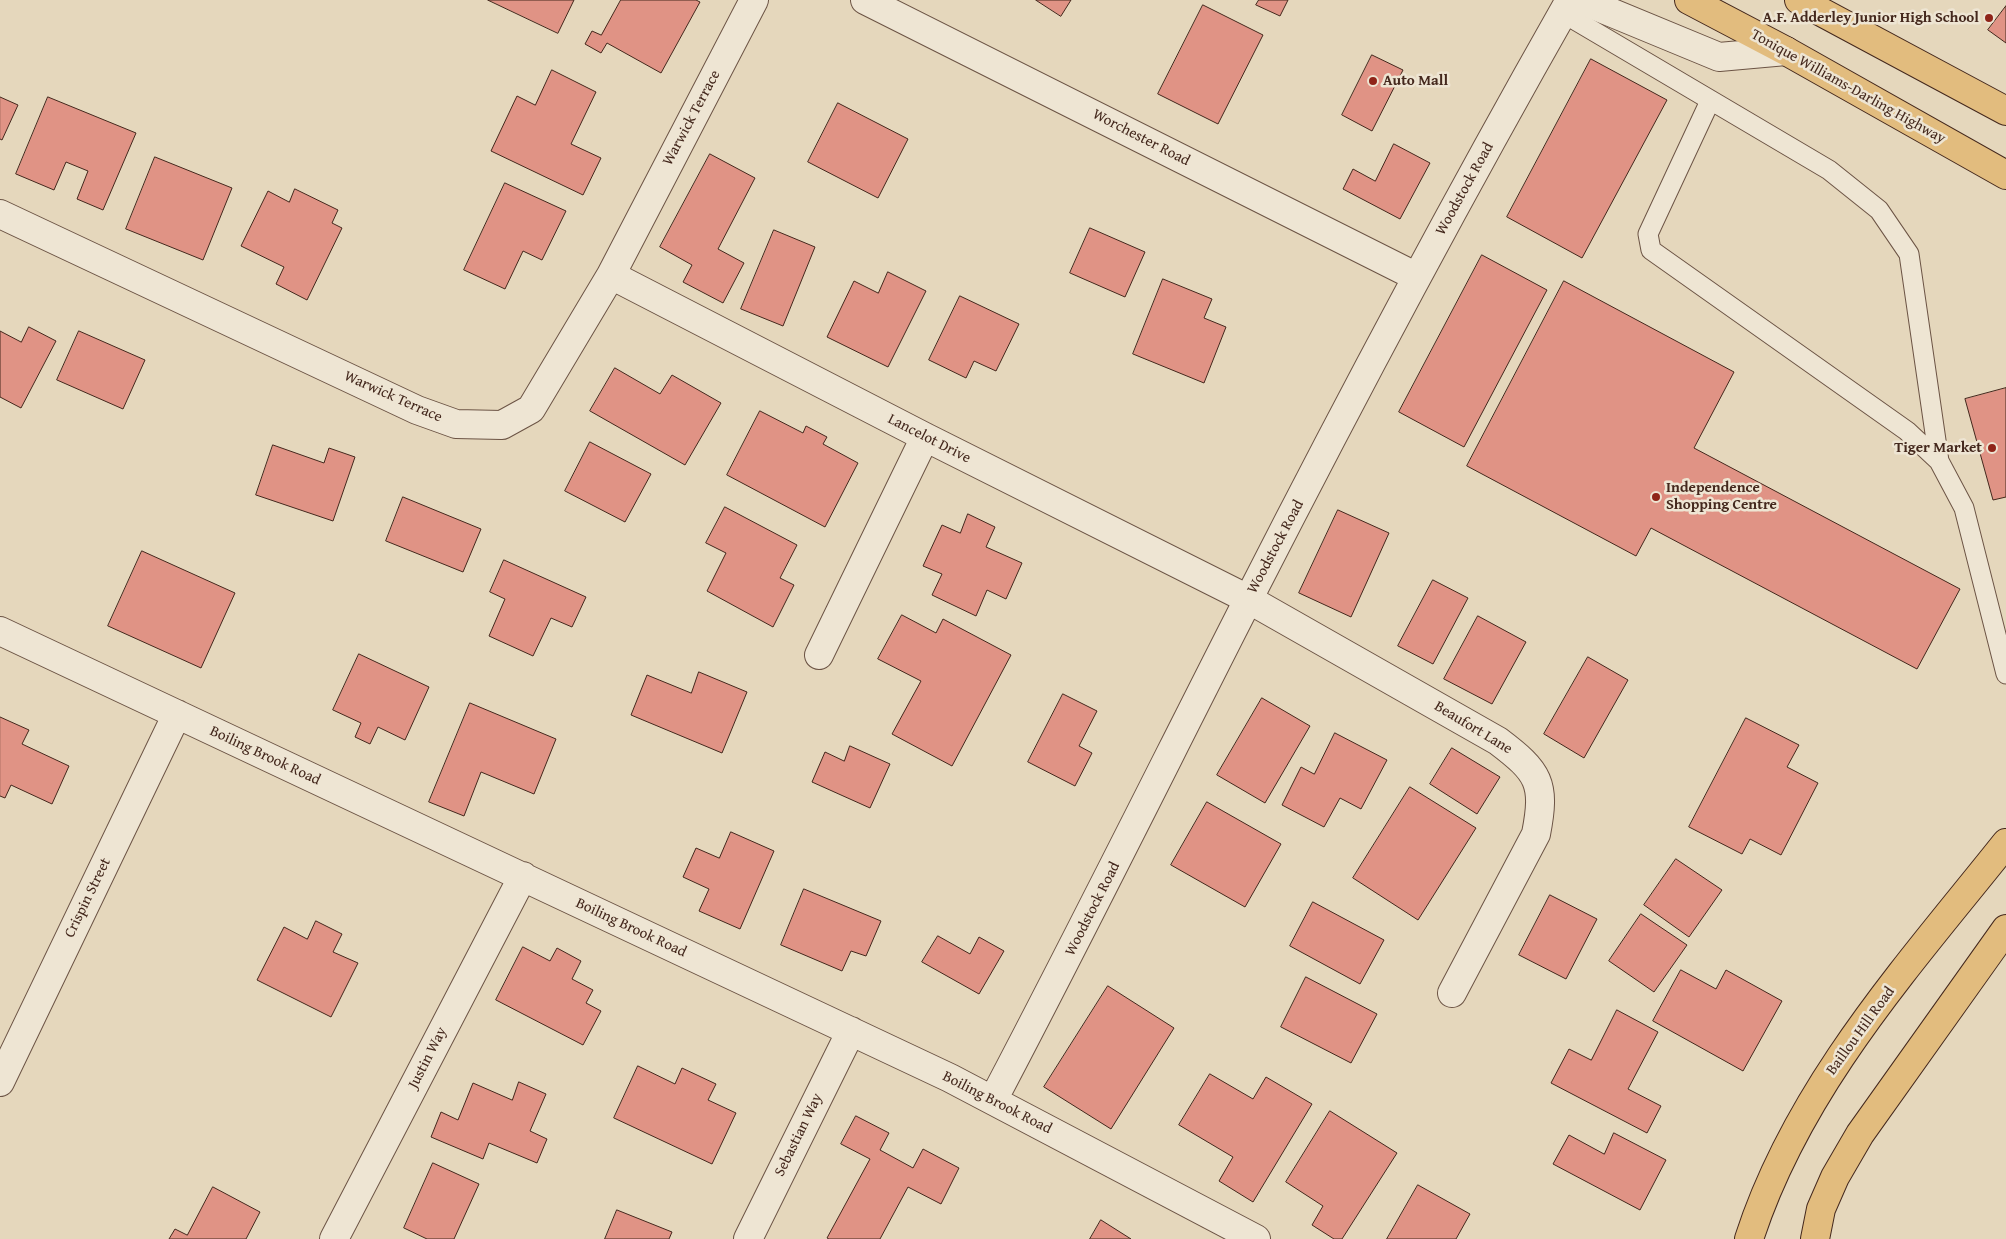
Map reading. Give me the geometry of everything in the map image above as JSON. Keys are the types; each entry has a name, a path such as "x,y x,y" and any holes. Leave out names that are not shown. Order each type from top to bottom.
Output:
{"main road":[{"name":"Tonique Williams-Darling Highway","path":"1689,0 1786,51 2006,175"},
{"path":"1799,0 2006,112"},
{"name":"Baillou Hill Road","path":"1748,1239 1776,1166 1806,1110 1881,1001 2006,842"},
{"path":"1815,1239 1821,1209 1835,1176 1860,1134 2006,929"}],"street":[{"name":"Warwick Terrace","path":"0,214 416,410 456,424 502,425 531,409 611,275 754,0"},
{"name":"Worchester Road","path":"865,0 1417,277"},
{"name":"Woodstock Road","path":"993,1100 1099,899 1248,600 1417,277 1571,4"},
{"path":"1571,4 1719,57 1786,51"},
{"name":"Lancelot Drive","path":"611,275 925,438 1248,600"},
{"path":"819,655 925,438"},
{"name":"Beaufort Lane","path":"1248,600 1498,741 1525,761 1538,782 1541,808 1536,834 1452,993"},
{"name":"Boiling Brook Road","path":"0,631 851,1031 993,1100 1256,1239"},
{"name":"Crispin Street","path":"0,1082 177,714"},
{"name":"Justin Way","path":"334,1239 523,876"},
{"name":"Sebastian Way","path":"748,1239 851,1031"}],"lane":[{"path":"1571,4 1710,101 1829,170 1879,210 1910,254 1939,461"},
{"path":"1710,101 1648,234 1651,250 1907,431 1939,461 1964,508 2006,674"}],"building":[{"path":"488,0 574,0 558,33"},
{"path":"621,0 696,0 700,2 661,73 607,43 601,53 585,44 592,31 601,35"},
{"path":"1036,0 1071,0 1061,16"},
{"path":"1259,0 1288,0 1280,16 1256,5"},
{"path":"1203,5 1263,35 1218,124 1158,94"},
{"path":"2006,6 2006,43 1988,30"},
{"path":"1372,55 1403,70 1372,131 1342,115"},
{"path":"1591,59 1667,100 1582,258 1507,217"},
{"path":"552,70 596,92 571,144 601,158 583,195 491,151 517,96 535,105"},
{"path":"0,97 18,105 2,140 0,139"},
{"path":"48,97 136,133 103,210 77,199 88,171 66,162 54,190 16,174"},
{"path":"838,103 908,139 878,198 808,162"},
{"path":"1394,144 1430,163 1400,219 1343,189 1353,169 1375,181"},
{"path":"710,154 755,178 718,249 744,263 723,303 683,282 692,265 660,247"},
{"path":"155,157 232,188 203,260 126,229"},
{"path":"505,183 566,211 542,260 523,251 505,289 464,270"},
{"path":"295,189 338,210 332,223 342,228 307,300 276,284 284,267 241,246 268,191 289,202"},
{"path":"1090,228 1145,252 1125,297 1070,273"},
{"path":"774,230 815,247 783,326 741,309"},
{"path":"1482,255 1547,290 1464,447 1399,412"},
{"path":"888,272 926,291 888,367 827,337 854,281 878,293"},
{"path":"1163,279 1212,299 1204,318 1226,327 1204,383 1133,354"},
{"name":"Independence Shopping Centre","path":"1564,281 1734,372 1694,448 1960,589 1917,669 1651,528 1636,556 1467,466"},
{"path":"960,296 1019,324 996,371 974,361 966,378 929,360"},
{"path":"29,327 56,341 21,408 0,397 0,331 21,342"},
{"path":"79,331 145,360 123,409 57,380"},
{"path":"615,368 660,394 672,375 721,403 685,465 590,411"},
{"name":"Tiger Market","path":"2006,388 2006,497 1993,500 1965,399"},
{"path":"760,411 803,433 806,426 827,437 823,444 858,463 825,527 727,475"},
{"path":"590,442 651,474 625,522 565,491"},
{"path":"273,445 324,463 329,448 355,457 333,521 256,495"},
{"path":"403,497 481,529 463,572 386,541"},
{"path":"725,507 797,545 780,578 794,585 773,627 707,591 726,553 706,543"},
{"path":"1338,510 1389,533 1351,617 1299,593"},
{"path":"968,514 995,527 986,547 1022,563 1006,599 987,590 976,616 932,595 942,574 923,566 942,525 960,533"},
{"path":"142,551 235,593 201,668 108,626"},
{"path":"504,560 586,597 572,627 551,618 533,656 489,636 505,599 490,592"},
{"path":"1433,580 1468,598 1433,664 1398,646"},
{"path":"902,615 936,633 943,619 1011,655 952,766 892,734 921,681 878,659"},
{"path":"1478,616 1526,642 1492,704 1444,679"},
{"path":"359,654 429,687 405,740 378,727 370,744 355,737 361,723 333,710"},
{"path":"1588,657 1628,680 1584,758 1544,734"},
{"path":"699,672 747,692 722,753 631,715 647,675 691,693"},
{"path":"1063,694 1097,711 1079,746 1092,753 1075,786 1028,762"},
{"path":"1262,698 1310,726 1265,803 1217,775"},
{"path":"470,703 556,739 534,794 481,772 464,816 429,802"},
{"path":"0,717 29,730 22,744 69,766 52,804 11,785 5,798 0,796"},
{"path":"1746,718 1799,745 1787,767 1818,783 1781,855 1750,839 1742,854 1689,827"},
{"path":"1335,733 1387,760 1361,809 1340,798 1324,827 1282,805 1301,767 1314,774"},
{"path":"850,746 890,764 870,808 812,782 825,752 844,761"},
{"path":"1452,748 1500,777 1477,814 1430,784"},
{"path":"1410,787 1476,828 1418,920 1353,878"},
{"path":"1207,802 1281,844 1245,907 1171,865"},
{"path":"731,832 774,851 740,929 699,911 709,889 683,877 696,848 719,858"},
{"path":"1676,859 1722,890 1689,937 1644,905"},
{"path":"804,889 881,921 866,956 851,951 842,971 781,945"},
{"path":"1550,895 1597,919 1566,979 1519,955"},
{"path":"1313,902 1384,940 1360,984 1290,946"},
{"path":"1641,914 1687,945 1654,992 1609,961"},
{"path":"316,921 342,934 333,952 358,963 331,1017 257,980 284,927 307,939"},
{"path":"938,936 970,954 979,937 1004,951 979,994 922,962"},
{"path":"523,947 550,961 557,948 581,961 572,979 593,990 586,1003 601,1011 583,1045 496,1000"},
{"path":"1681,970 1716,989 1726,970 1782,1001 1743,1071 1653,1021"},
{"path":"1306,977 1377,1014 1351,1063 1281,1027"},
{"path":"1108,986 1174,1028 1111,1129 1044,1087"},
{"path":"1617,1010 1658,1032 1628,1089 1661,1106 1647,1133 1551,1083 1569,1049 1591,1060"},
{"path":"638,1066 675,1084 682,1068 716,1084 708,1100 736,1113 712,1164 614,1118"},
{"path":"1210,1074 1253,1099 1266,1077 1312,1104 1253,1202 1219,1181 1233,1157 1179,1125"},
{"path":"519,1082 546,1094 530,1131 547,1139 537,1163 489,1143 483,1159 431,1137 441,1112 458,1120 473,1083 512,1100"},
{"path":"1330,1111 1397,1153 1342,1239 1334,1239 1312,1225 1323,1206 1286,1182"},
{"path":"856,1116 889,1133 880,1150 913,1168 923,1149 959,1168 941,1204 908,1187 880,1239 829,1239 827,1238 870,1159 841,1144"},
{"path":"1614,1133 1666,1160 1640,1210 1553,1164 1569,1135 1604,1154"},
{"path":"433,1163 479,1184 454,1239 427,1239 404,1228"},
{"path":"1418,1185 1470,1214 1456,1239 1387,1239"},
{"path":"213,1187 260,1212 246,1239 169,1239 175,1229 187,1235"},
{"path":"617,1210 672,1232 669,1239 605,1239"},
{"path":"1101,1220 1131,1239 1090,1239"}],"place":[{"name":"A.F. Adderley Junior High School","path":"1989,18"},
{"name":"Auto Mall","path":"1373,81"},
{"name":"Tiger Market","path":"1992,448"},
{"name":"Independence Shopping Centre","path":"1656,497"}]}
